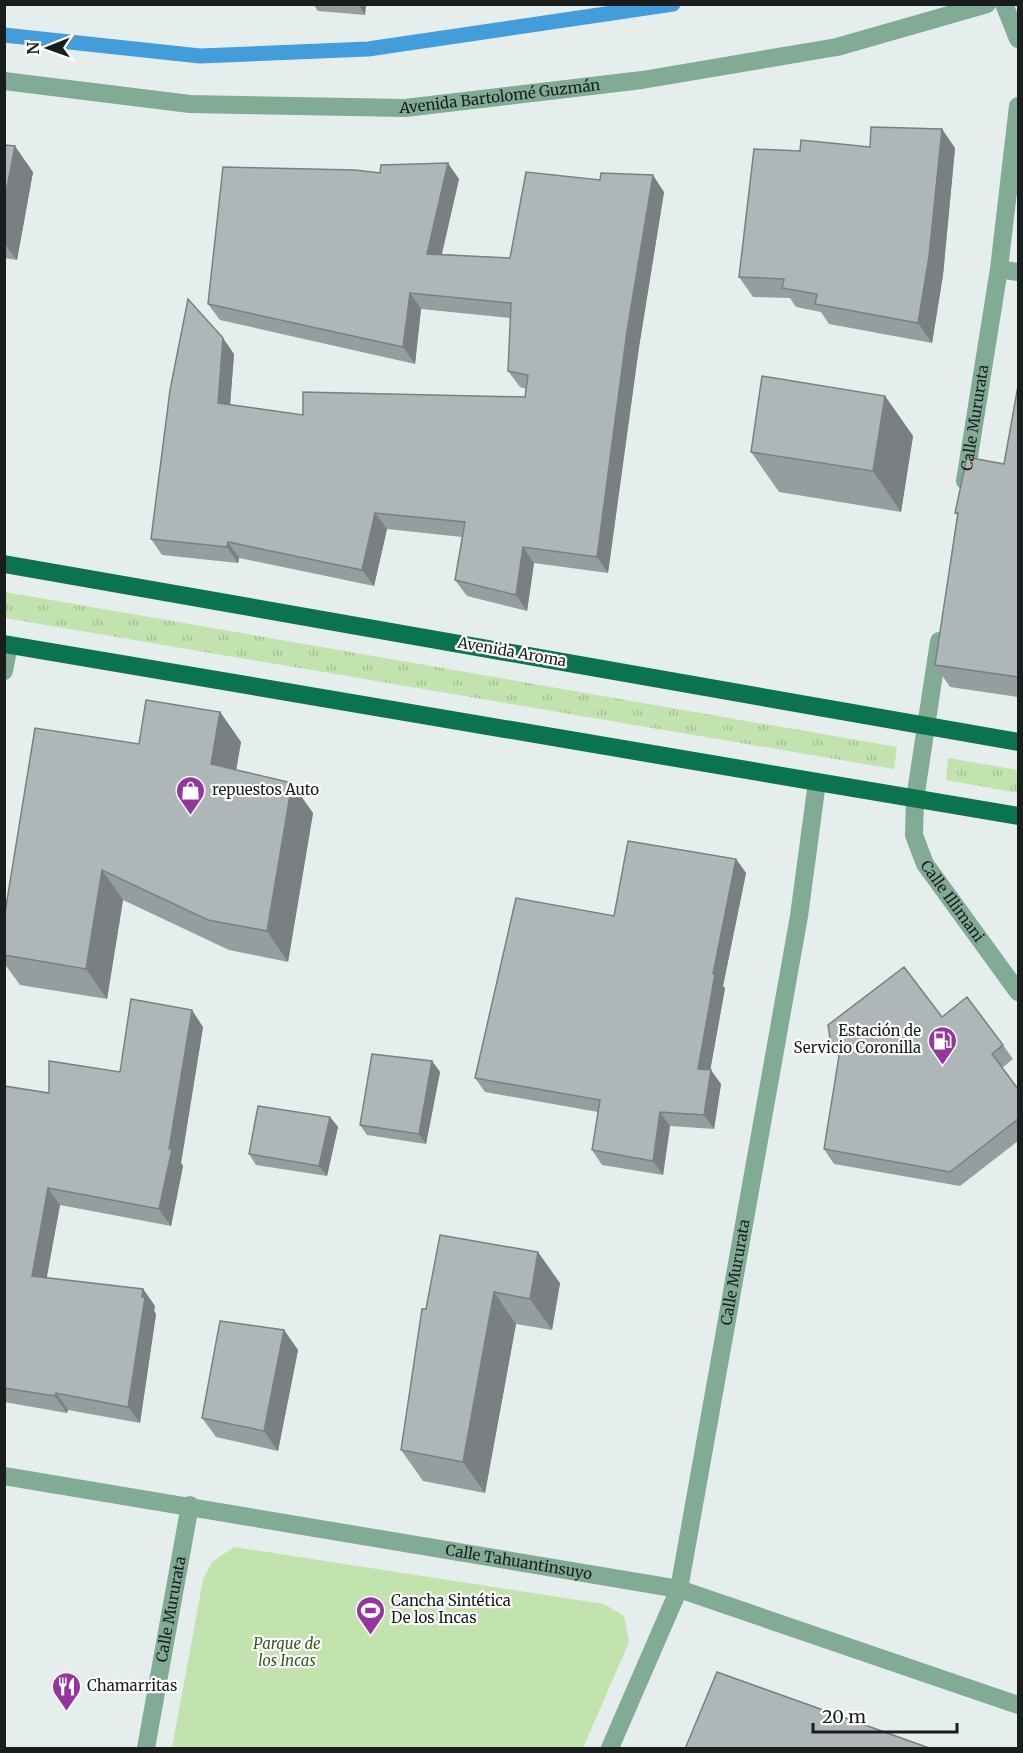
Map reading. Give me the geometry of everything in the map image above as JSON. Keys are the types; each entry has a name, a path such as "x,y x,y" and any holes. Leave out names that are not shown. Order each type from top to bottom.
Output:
{"main road":[{"name":"Avenida Aroma","path":"4,564 1018,741"},
{"path":"7,644 1018,816"}],"street":[{"name":"Avenida Bartolomé Guzmán","path":"4,81 190,104 405,108 642,80 837,47 987,4"},
{"path":"1004,4 1018,39"},
{"name":"Calle Mururata","path":"961,503 999,268 1018,106"},
{"path":"999,268 1018,272"},
{"path":"915,799 942,620"},
{"path":"4,670 7,644"},
{"name":"Calle Mururata","path":"610,1749 680,1589 795,938 817,782"},
{"name":"Calle Illimani","path":"915,799 914,835 925,864 1018,992"},
{"name":"Calle Tahuantinsuyo","path":"4,1476 190,1505 680,1589 1018,1705"},
{"name":"Calle Mururata","path":"146,1749 190,1505"}],"green space":[{"path":"5,592 897,747 894,769 5,618"},
{"path":"948,758 1018,770 1018,793 946,780"},
{"name":"Parque de los Incas","path":"234,1547 604,1604 624,1616 629,1642 583,1748 172,1748 203,1580 212,1562"}],"building":[{"path":"871,127 942,129 929,256 918,323 815,304 817,294 782,288 784,279 739,277 754,149 800,151 801,140 870,147"},
{"path":"4,145 15,146 4,203"},
{"path":"448,163 427,254 510,258 526,172 600,180 601,173 653,175 627,331 597,557 523,547 516,595 455,580 465,522 375,513 362,570 228,542 227,547 151,539 170,390 188,299 223,338 218,403 303,415 303,392 525,397 528,375 508,371 511,303 410,293 403,347 208,304 223,167 355,170 380,173 381,165"},
{"path":"762,376 885,396 873,471 751,452"},
{"path":"1018,386 1018,677 935,665 958,513 955,513 967,457 1004,464"},
{"path":"146,700 220,712 211,764 292,783 267,931 208,920 102,870 86,969 4,955 4,919 35,728 139,744"},
{"path":"628,841 736,859 713,974 715,974 698,1069 711,1070 704,1115 660,1112 653,1161 592,1150 600,1100 475,1078 516,898 614,916"},
{"path":"904,967 942,1017 967,997 1003,1045 992,1054 1018,1089 1018,1119 950,1172 824,1149 839,1056 831,1045 828,1025"},
{"path":"131,999 192,1010 169,1149 172,1149 159,1209 48,1188 32,1276 143,1289 142,1297 145,1297 128,1407 56,1393 55,1396 4,1388 4,1086 49,1093 49,1061 120,1072"},
{"path":"372,1054 432,1061 419,1134 360,1125"},
{"path":"258,1106 330,1117 319,1166 249,1154"},
{"path":"440,1235 538,1252 530,1299 494,1292 463,1462 401,1450 422,1309 426,1309"},
{"path":"220,1321 284,1330 264,1431 202,1418"},
{"path":"717,1672 932,1749 685,1749"}],"waterway":[{"path":"4,35 200,56 368,49 673,4"}],"place":[{"name":"repuestos Auto","path":"191,816"},
{"name":"Estación de Servicio Coronilla","path":"942,1066"},
{"name":"Cancha Sintética De los Incas","path":"370,1636"},
{"name":"Chamarritas","path":"66,1712"}]}
